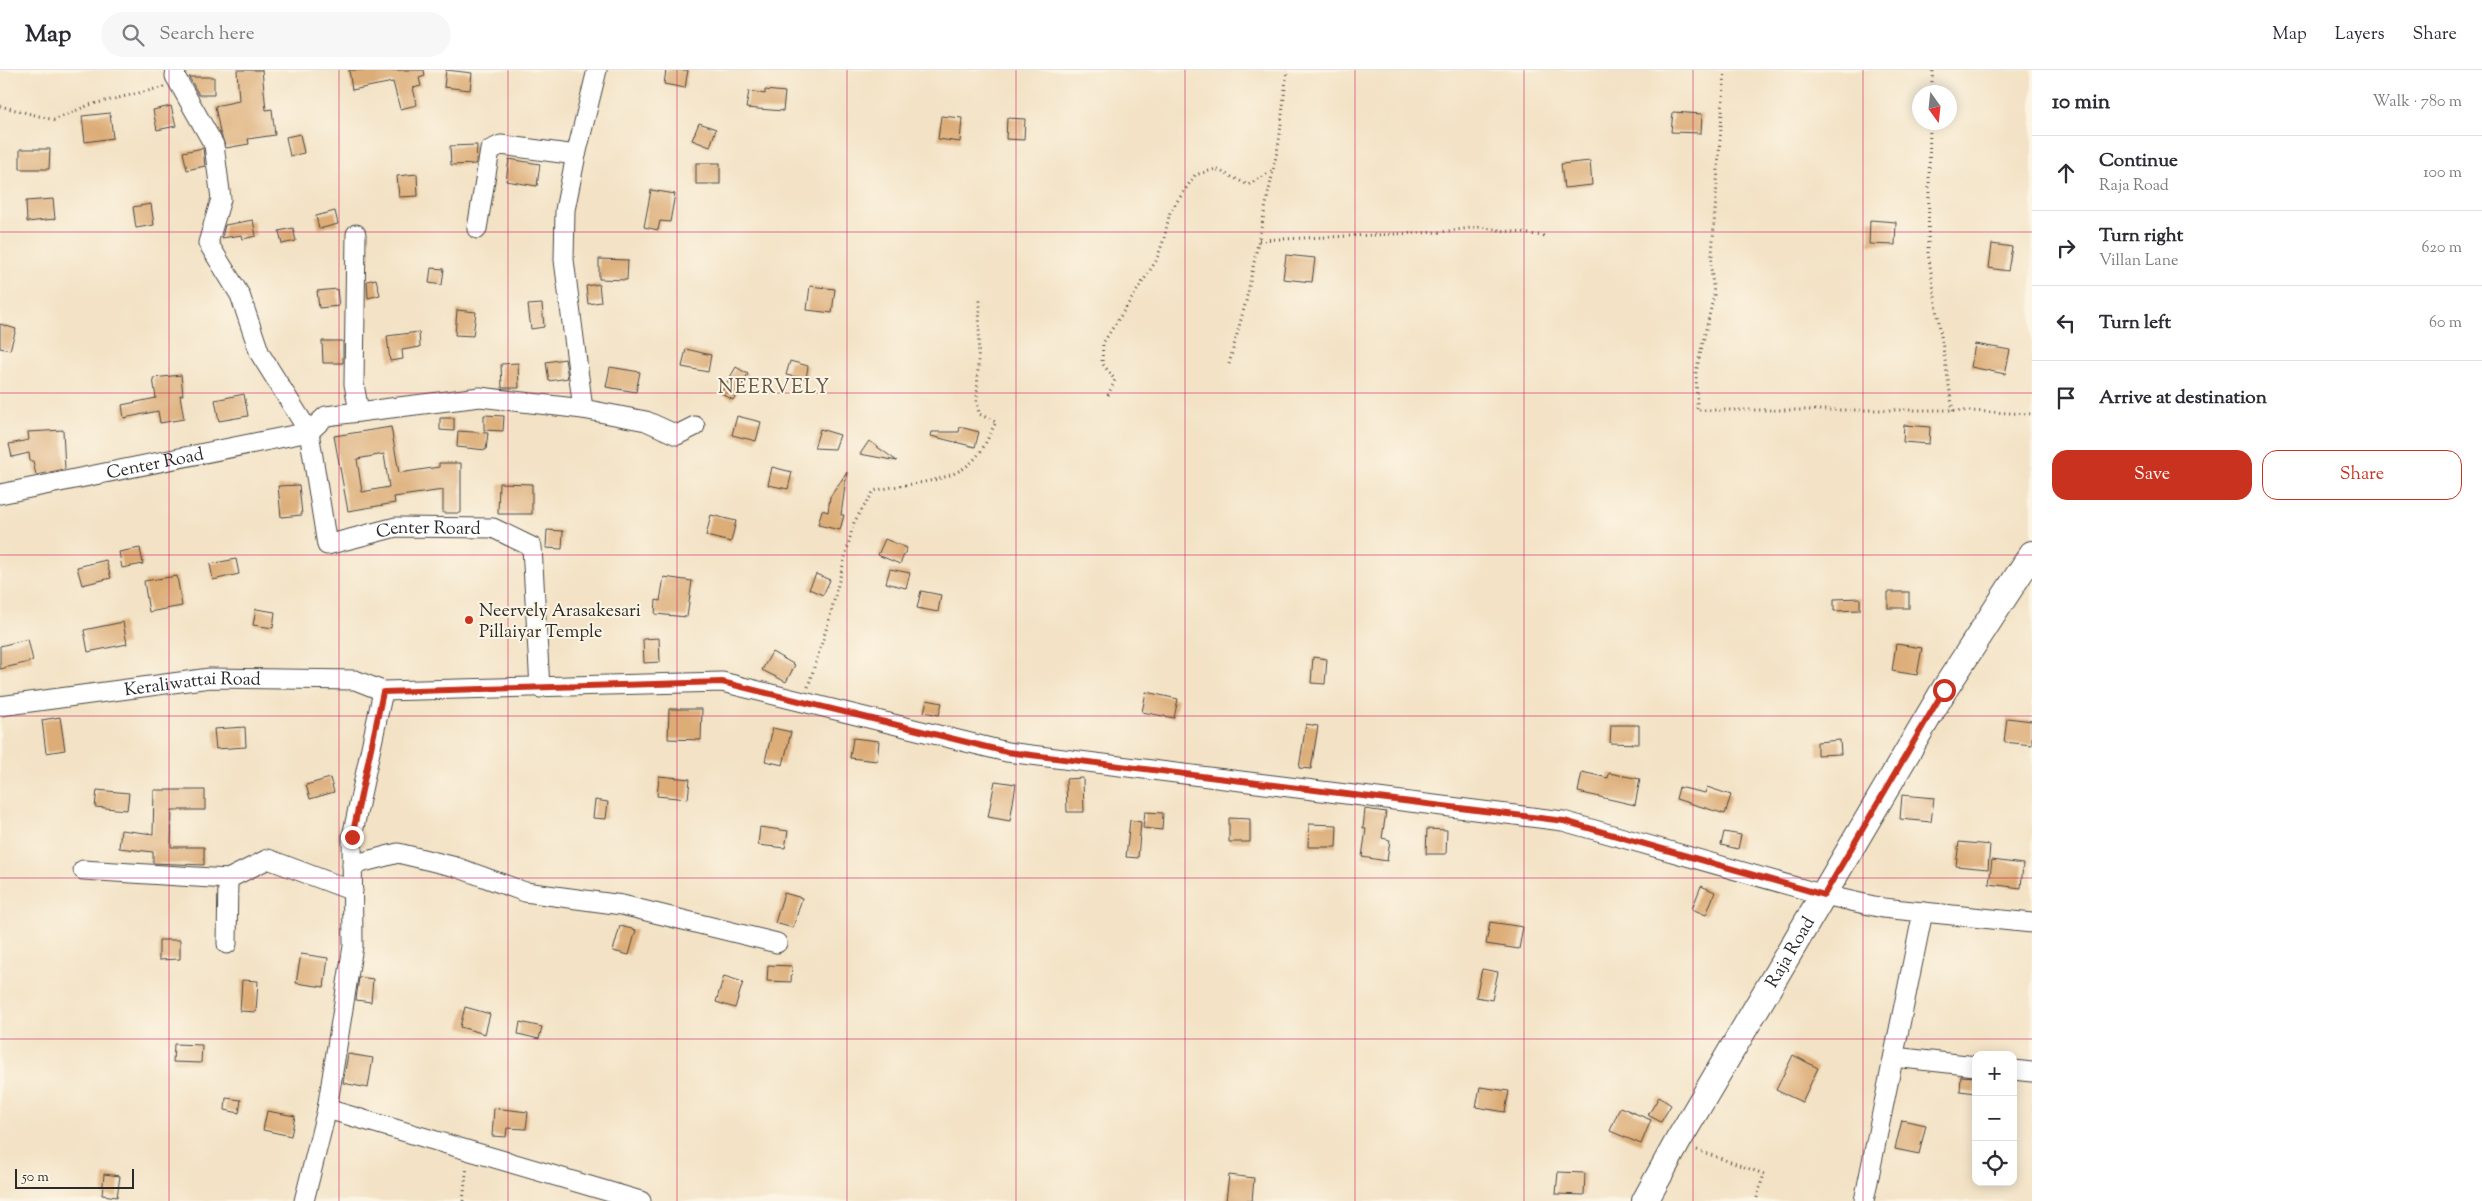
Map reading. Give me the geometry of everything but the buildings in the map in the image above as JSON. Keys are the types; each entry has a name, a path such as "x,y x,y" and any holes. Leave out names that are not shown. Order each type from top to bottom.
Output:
{"street":[{"path":"583,409 564,260 565,210 576,155 598,70"},
{"path":"178,77 214,145 221,199 208,243 240,295 260,354 308,432 326,416 480,397 583,409 646,421 677,435 695,426"},
{"path":"477,229 490,150 495,146 501,145 576,155"},
{"path":"356,234 354,384 359,412"},
{"name":"Center Road","path":"0,494 308,432"},
{"name":"Center Roard","path":"308,432 327,545 396,528 493,528 532,547 540,688"},
{"name":"Raja Road","path":"1645,1201 1677,1143 1944,690 2032,554"},
{"name":"Keraliwattai Road","path":"0,706 210,678 355,680 383,692"},
{"path":"304,1201 327,1109 353,946 352,837 383,692 722,682 1007,752 1564,821 1824,895 1883,908 2032,922"},
{"path":"352,865 398,853 456,867 525,892 622,905 777,943"},
{"path":"82,870 228,879 268,859 352,891"},
{"path":"227,944 228,879"},
{"path":"1864,1201 1923,912"},
{"path":"1894,1055 1902,1058 1972,1066"},
{"path":"2017,1070 2032,1072"},
{"path":"327,1109 641,1201"}],"path":[{"path":"1229,364 1259,240 1279,142 1287,70"},
{"path":"1725,70 1711,268 1714,295 1696,372 1697,410 1954,410 2032,414"},
{"path":"1932,85 1933,70"},
{"path":"0,106 54,120 89,105 178,77"},
{"path":"1930,130 1928,253 1954,410"},
{"path":"1108,395 1115,380 1102,363 1103,343 1156,262 1164,240 1170,212 1194,175 1216,169 1248,185 1273,170"},
{"path":"1259,240 1442,232 1478,227 1544,236"},
{"path":"804,702 829,620 854,522 874,491 897,485 941,479 961,471 977,457 996,422 979,414 977,400 980,299"},
{"path":"1677,1143 1764,1174 1756,1201"},
{"path":"463,1201 468,1150"}],"place":[{"name":"Neervely Arasakesari Pillaiyar Temple","path":"469,620"}],"district":[{"name":"NEERVELY","path":"774,386"}],"route":[{"path":"352,837 383,692 722,682 1007,752 1564,821 1824,895 1944,690"}]}
